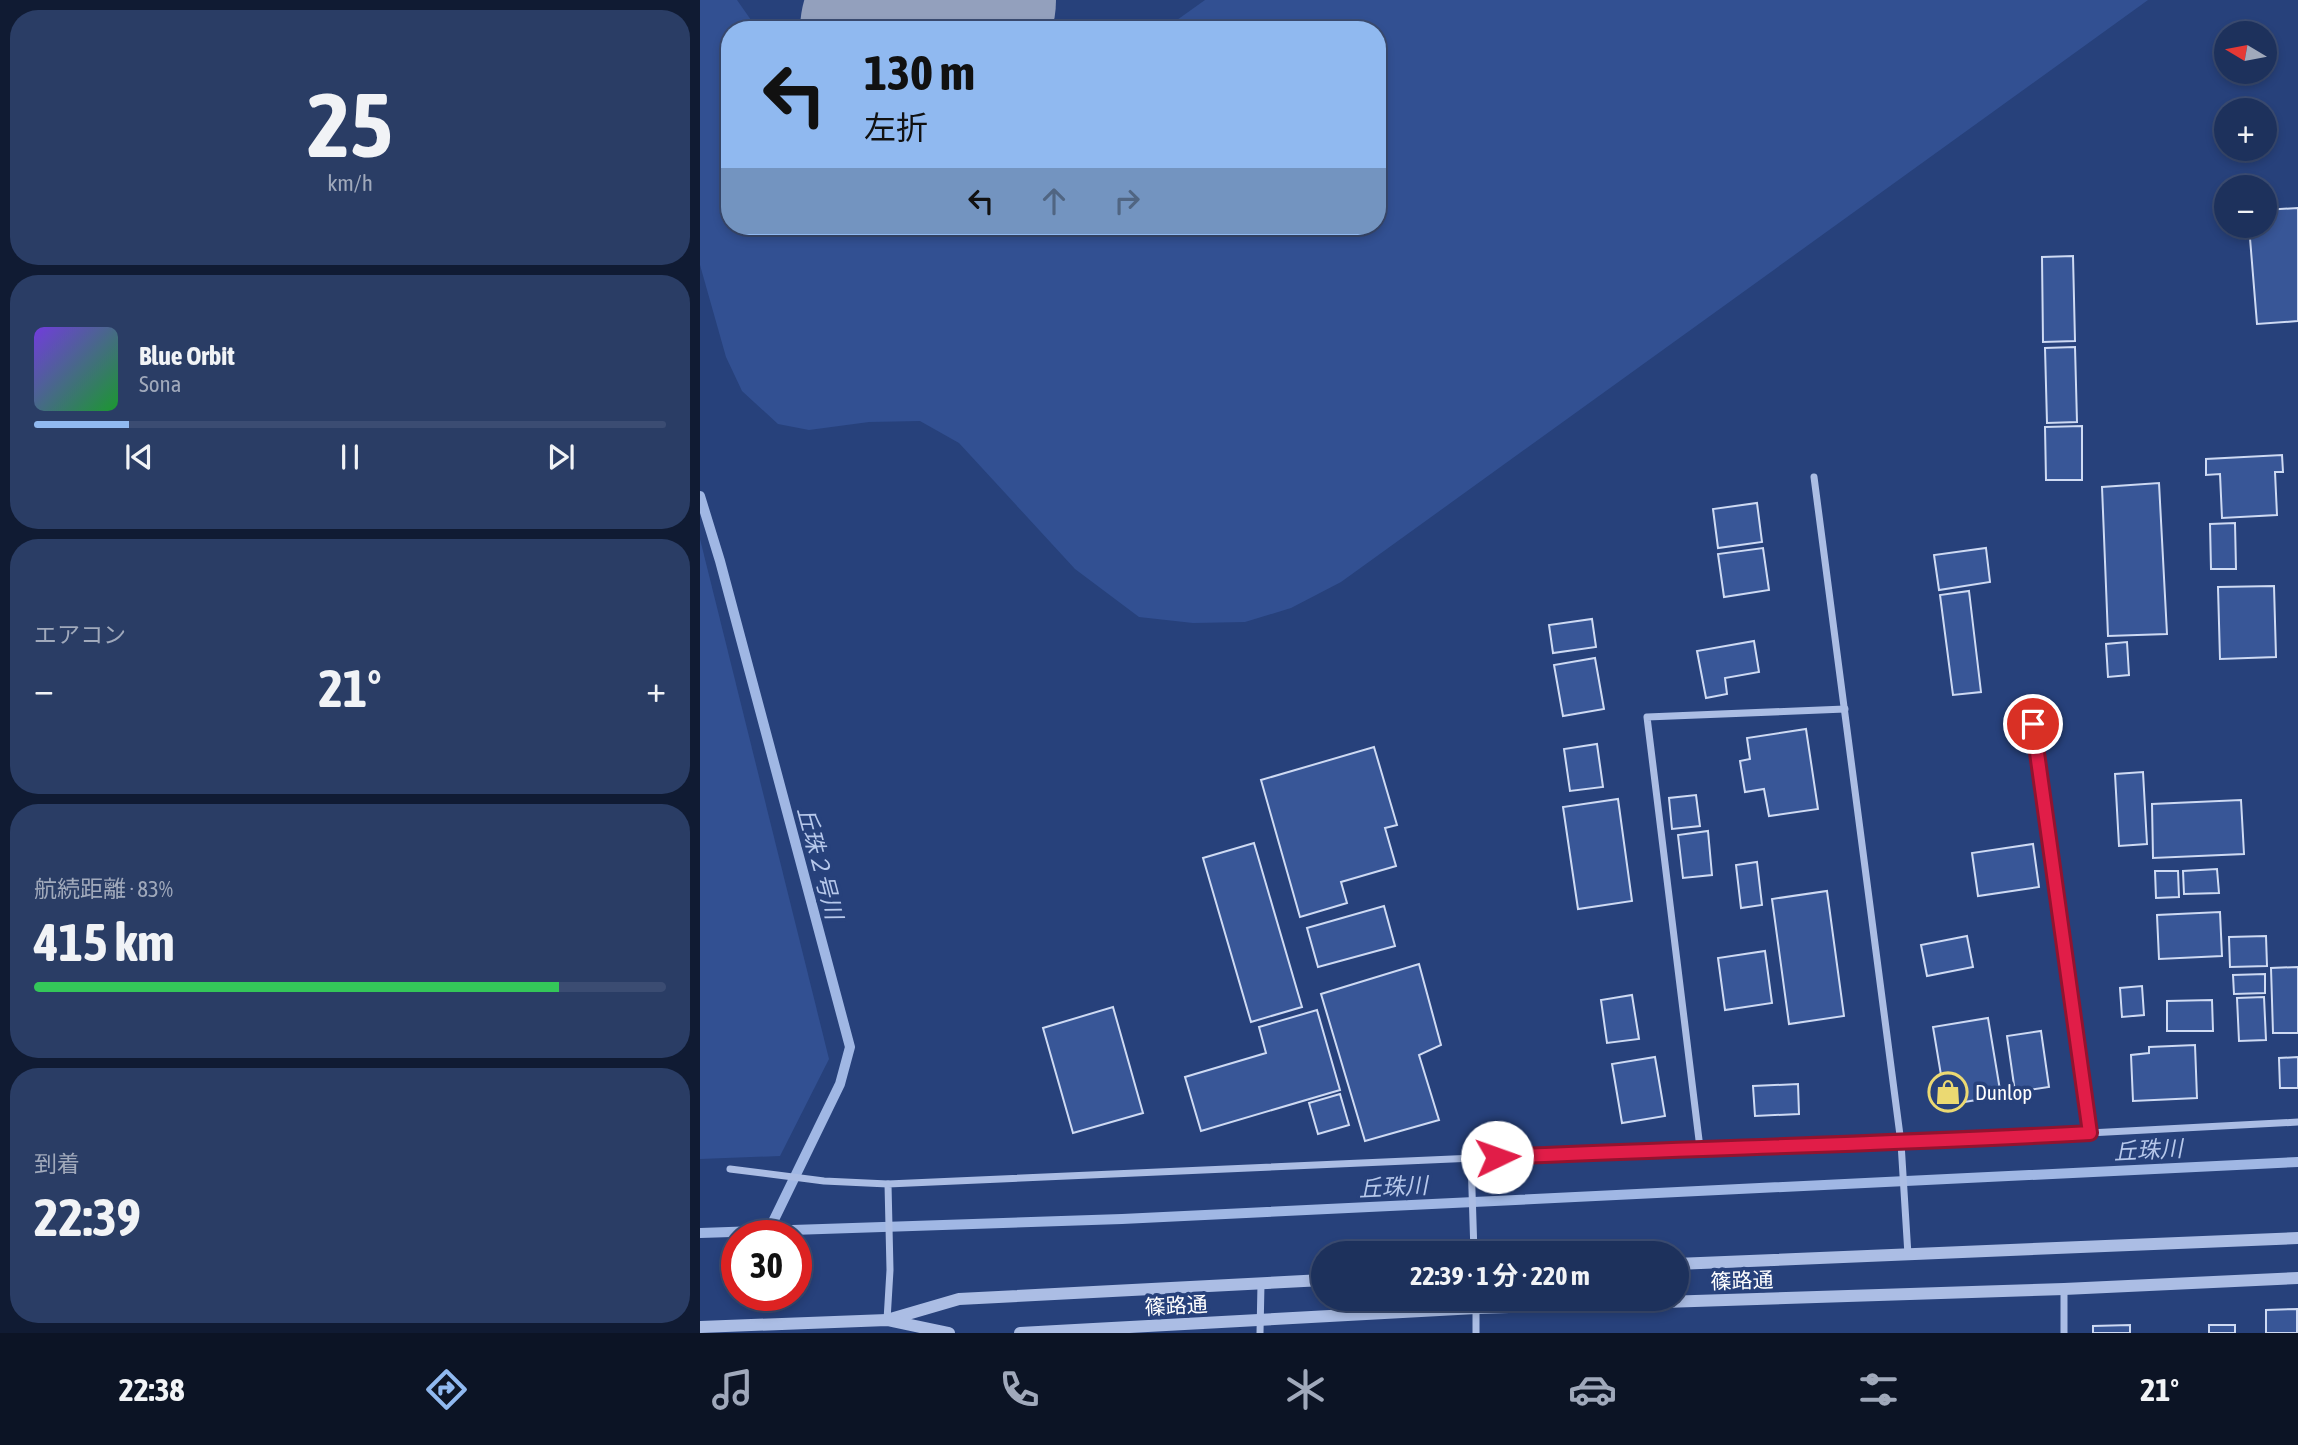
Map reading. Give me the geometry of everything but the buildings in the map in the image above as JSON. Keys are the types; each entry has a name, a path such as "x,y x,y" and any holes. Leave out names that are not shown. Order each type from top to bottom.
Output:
{"street":[{"path":"1814,477 1901,1143 1908,1255"},
{"path":"1700,1148 1647,717 1844,709"},
{"path":"2033,724 2090,1133"},
{"path":"730,1169 824,1181 888,1184 1700,1148 1901,1143 2298,1122"},
{"path":"1471,1159 1473,1241"},
{"path":"888,1184 886,1326 891,1333"},
{"name":"篠路通","path":"1689,1263 2298,1238"},
{"name":"篠路通","path":"1689,1298 2064,1289 2298,1278"},
{"name":"篠路通","path":"886,1326 959,1299 1311,1281"},
{"path":"1260,1327 1261,1284"},
{"path":"2064,1289 2064,1333"},
{"name":"篠路通","path":"1020,1333 1260,1327 1404,1311"},
{"path":"1476,1311 1476,1333"},
{"name":"篠路通","path":"700,1327 886,1326 949,1333"}],"shaded area":[{"path":"700,0 737,0 752,21 721,21 721,235 1386,235 1386,21 1176,21 1205,0 2148,0 1341,582 1291,608 1245,622 1193,623 1139,617 1075,569 959,443 920,421 869,422 809,430 778,424 742,391 726,357 700,265"},
{"path":"700,539 829,1059 780,1156 700,1159"}],"waterway":[{"name":"丘珠２号川","path":"700,496 720,561 850,1047 840,1084 774,1220"},
{"name":"丘珠川","path":"700,1233 1122,1219 2298,1162"}],"runway":[{"path":"920,21 949,0"}],"place":[{"name":"Dunlop","path":"1948,1092"}],"route":[{"path":"1497,1157 1901,1143 2090,1133 2033,724"}]}
